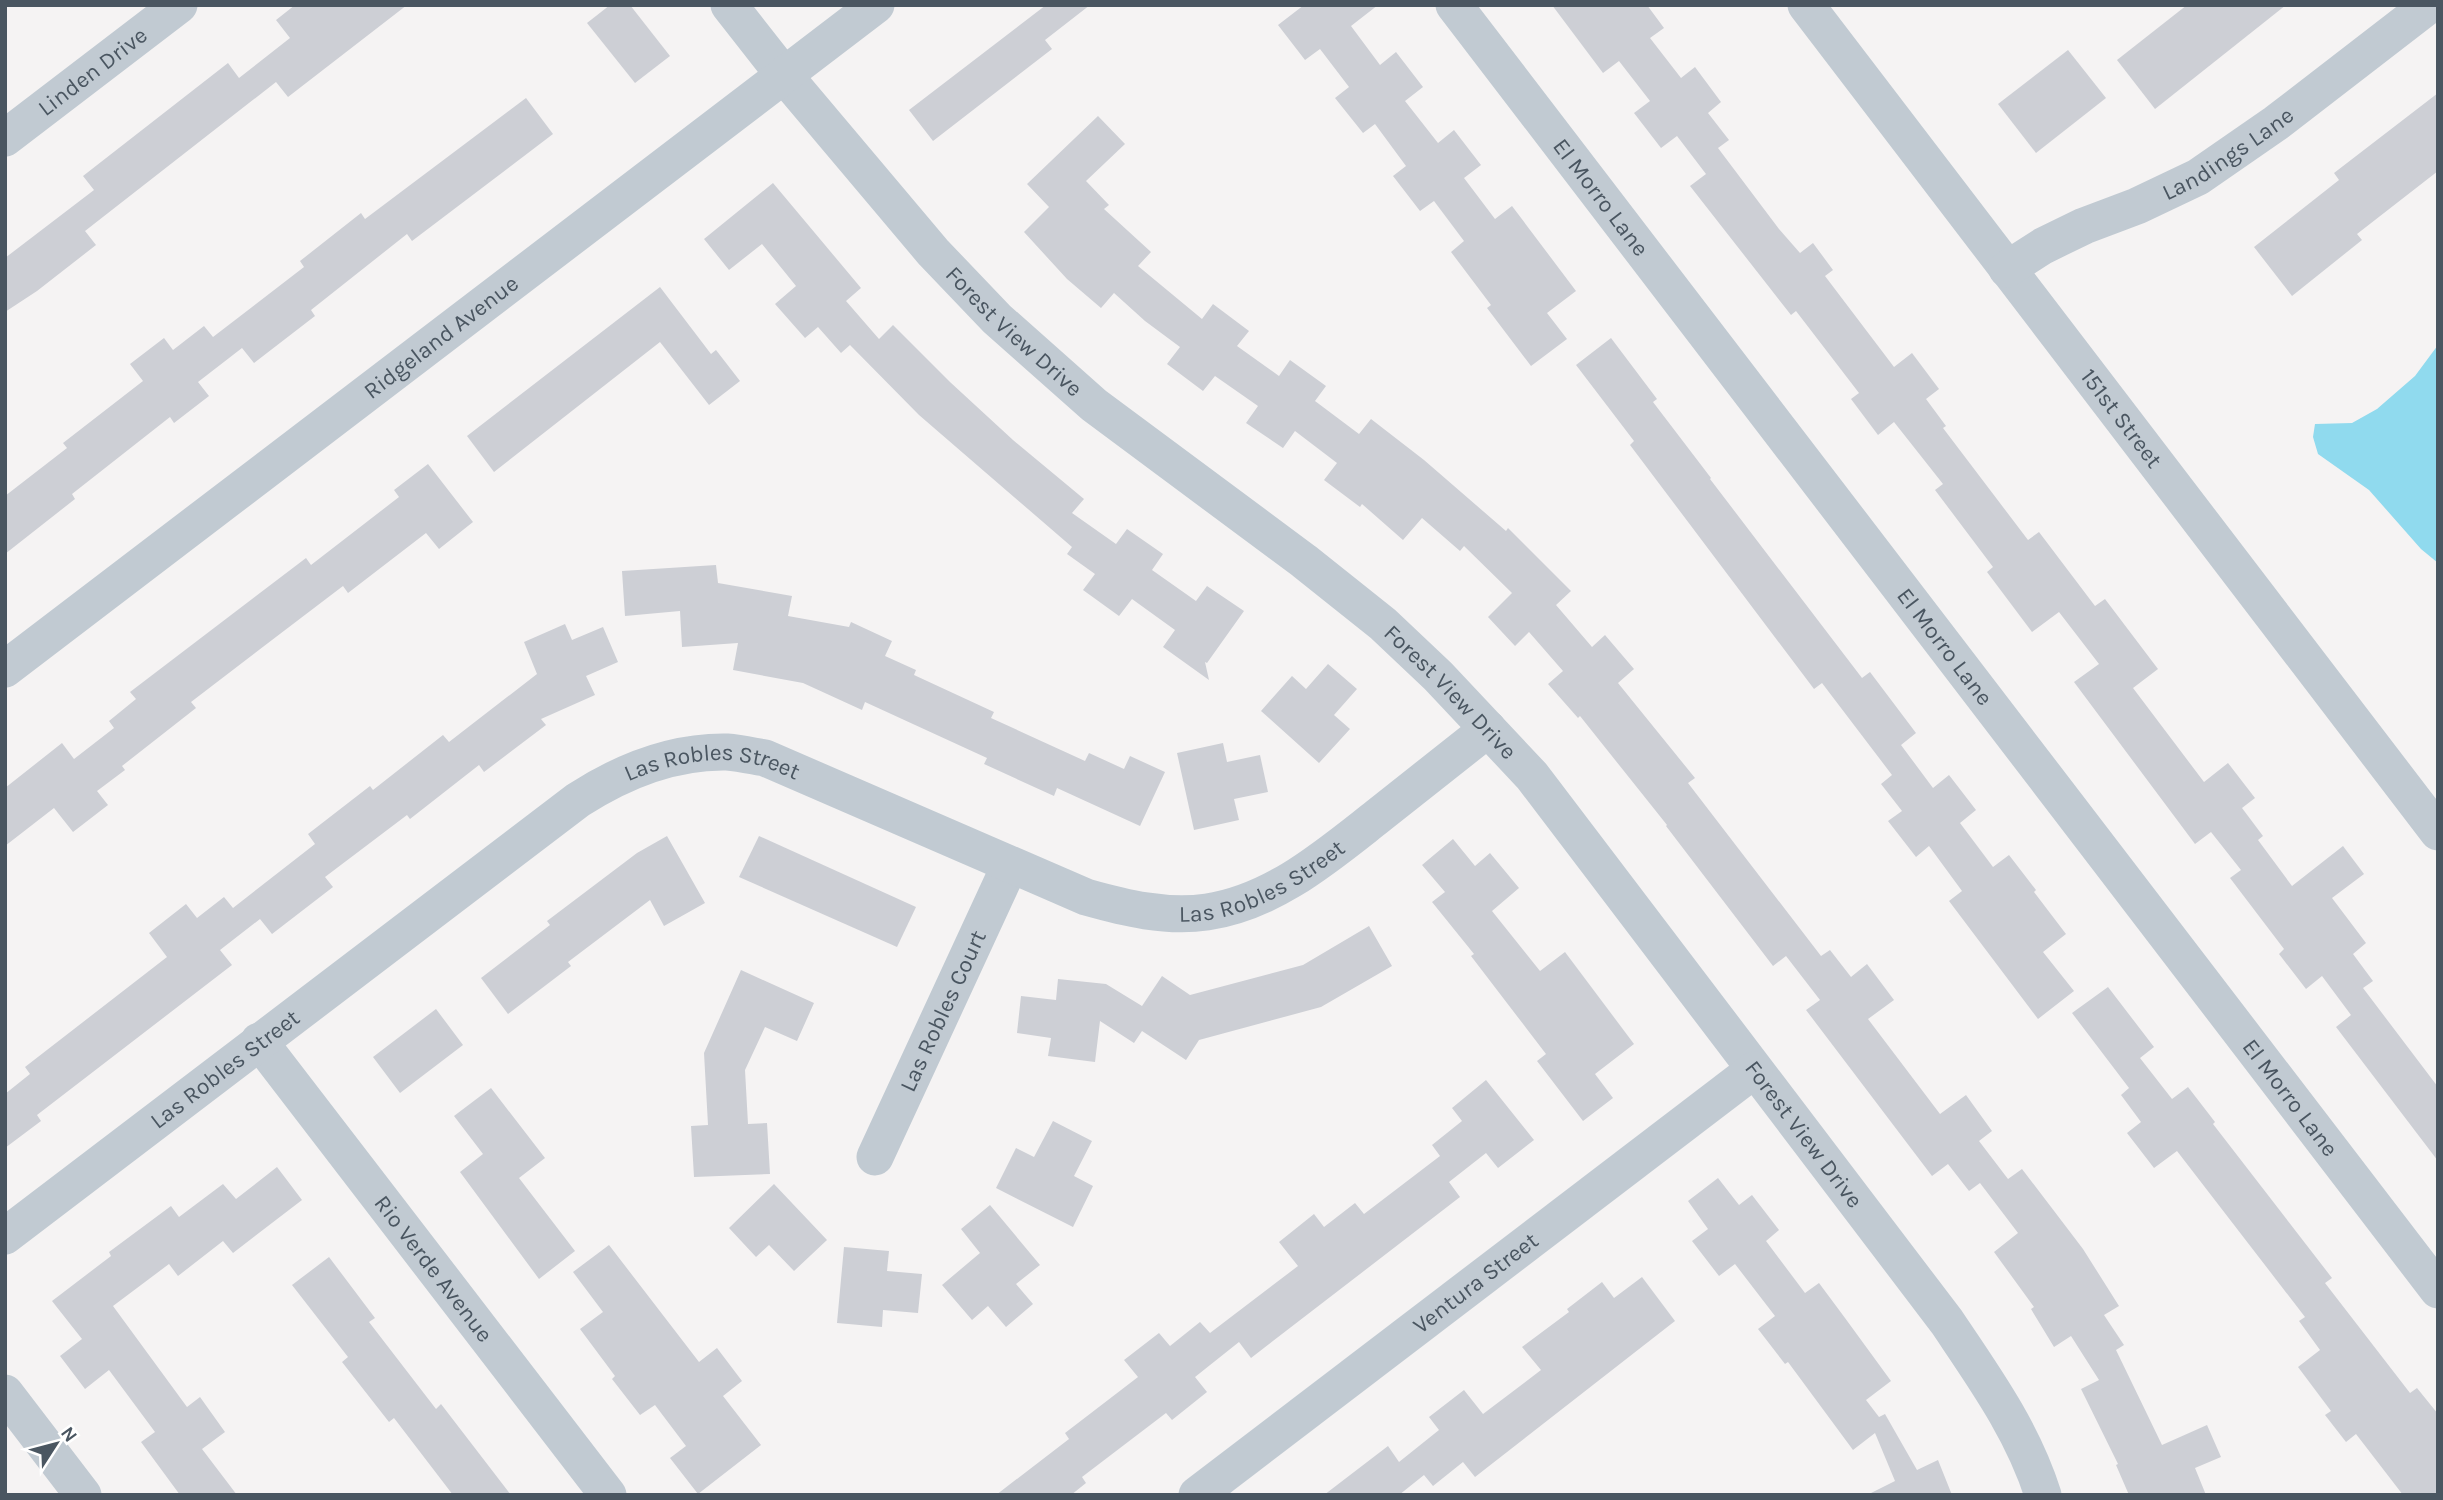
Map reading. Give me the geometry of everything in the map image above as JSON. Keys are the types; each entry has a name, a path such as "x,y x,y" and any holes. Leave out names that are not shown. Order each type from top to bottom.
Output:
{"street":[{"name":"Linden Drive","path":"5,138 179,5"},
{"name":"Forest View Drive","path":"729,5 783,74 933,253 997,319 1094,405 1304,561 1383,624 1438,676 1532,776 1947,1322 2017,1431 2043,1495"},
{"name":"Ridgeland Avenue","path":"5,669 876,5"},
{"name":"El Morro Lane","path":"1454,5 2438,1290"},
{"name":"151st Street","path":"1805,5 2438,832"},
{"name":"Landings Lane","path":"2007,269 2043,246 2074,231 2137,206 2198,177 2276,123 2429,5"},
{"name":"Las Robles Street","path":"5,1236 578,800 605,783 644,765 684,756 728,752 765,758 1086,897 1123,908 1168,914 1207,912 1241,904 1277,888 1317,863 1488,729"},
{"name":"Las Robles Court","path":"875,1157 1010,865"},
{"name":"Rio Verde Avenue","path":"260,1041 608,1495"},
{"name":"Ventura Street","path":"1197,1495 1754,1070"},
{"path":"5,1393 83,1495"}],"water":[{"path":"2438,345 2438,563 2421,549 2369,490 2318,454 2313,437 2315,424 2352,423 2377,409 2415,376"}],"building":[{"path":"295,5 407,5 288,97 276,82 85,231 96,245 5,312 5,258 94,190 83,176 228,63 239,78 290,38 276,20"},
{"path":"610,5 630,5 670,56 635,83 587,23"},
{"path":"1046,5 1090,5 1045,40 1052,49 933,141 909,110"},
{"path":"1304,5 1378,5 1351,26 1380,65 1396,52 1423,87 1405,101 1438,143 1454,130 1481,165 1464,178 1495,219 1512,206 1576,291 1547,313 1567,339 1531,366 1487,308 1491,305 1451,252 1464,241 1434,201 1420,211 1393,176 1406,166 1375,124 1363,133 1335,98 1349,87 1320,49 1305,60 1278,25"},
{"path":"1552,5 1647,5 1664,28 1650,38 1681,78 1695,67 1721,102 1708,113 1729,140 1718,148 1779,229 1800,253 1813,243 1833,270 1825,276 1894,367 1912,353 1939,389 1926,399 1946,426 1943,428 2028,540 2039,532 2095,606 2105,599 2158,669 2133,688 2204,782 2228,763 2255,798 2242,808 2263,836 2258,840 2292,886 2343,846 2364,874 2332,898 2366,943 2353,954 2373,981 2363,988 2438,1087 2438,1161 2336,1027 2351,1015 2322,976 2306,989 2279,954 2284,949 2230,878 2241,870 2211,832 2195,844 2074,682 2099,664 2059,612 2032,632 1987,572 1993,567 1935,490 1943,484 1894,422 1878,435 1851,399 1859,393 1796,311 1791,315 1690,186 1706,174 1677,136 1661,148 1634,113 1650,101 1619,61 1603,73"},
{"path":"2187,5 2286,5 2155,109 2117,60"},
{"path":"2068,50 2106,98 2036,153 1998,104"},
{"path":"2438,93 2438,171 2357,234 2362,240 2292,296 2254,247 2339,180 2334,173"},
{"path":"526,98 553,134 412,241 407,234 311,310 315,316 254,363 242,348 198,382 209,396 174,423 170,417 72,494 75,499 5,554 5,496 67,448 63,443 143,381 130,364 164,338 173,350 204,326 213,337 304,267 300,261 361,213 365,219"},
{"path":"1098,116 1125,144 1086,181 1109,205 1104,209 1151,252 1138,266 1202,319 1213,304 1249,331 1237,346 1279,376 1290,360 1326,386 1315,401 1359,434 1371,419 1424,460 1506,531 1508,528 1571,591 1556,605 1592,647 1605,635 1634,669 1618,683 1695,778 1688,783 1821,956 1830,950 1851,977 1867,964 1894,1000 1868,1019 1940,1114 1966,1095 1992,1131 1979,1141 2008,1179 2022,1169 2083,1249 2119,1306 2104,1315 2124,1345 2116,1350 2162,1445 2207,1425 2221,1457 2195,1468 2206,1495 2129,1495 2116,1465 2118,1464 2081,1389 2099,1380 2071,1336 2054,1347 2031,1309 2034,1307 1994,1252 2018,1233 1980,1183 1969,1191 1948,1164 1932,1176 1806,1010 1820,1000 1786,956 1773,966 1667,825 1580,716 1578,718 1548,684 1563,671 1529,632 1515,646 1488,617 1512,593 1464,546 1460,551 1422,518 1403,540 1362,504 1360,507 1324,480 1337,463 1295,431 1283,448 1246,423 1258,406 1215,376 1203,391 1167,364 1180,347 1114,293 1101,308 1067,279 1024,232 1049,207 1027,184"},
{"path":"773,183 861,288 846,301 879,339 893,325 1013,440 1084,499 1072,513 1116,544 1127,529 1163,554 1152,570 1196,601 1207,586 1244,611 1207,663 1205,662 1209,680 1163,647 1175,630 1132,599 1119,616 1083,590 1095,574 1067,554 1072,547 919,415 850,345 841,353 818,327 805,338 775,304 796,286 762,244 729,270 704,239"},
{"path":"660,287 711,354 716,350 740,381 709,405 660,342 494,472 467,436"},
{"path":"1611,338 1657,399 1653,402 1862,678 1870,672 1916,733 1901,745 1933,788 1949,775 1976,810 1960,823 1993,867 2009,855 2066,934 2043,952 2074,991 2038,1019 1949,901 1962,891 1929,846 1916,857 1888,821 1902,811 1881,784 1892,775 1822,683 1814,689 1630,445 1634,441 1576,365"},
{"path":"428,464 473,522 439,549 426,533 348,593 343,586 191,702 196,708 122,766 125,770 97,791 108,805 73,832 54,808 5,846 5,788 62,743 74,759 114,728 109,721 136,699 130,692 306,558 311,565 399,497 394,490"},
{"path":"716,565 718,583 792,596 788,616 849,627 851,622 892,641 885,656 916,670 914,675 994,712 991,718 1085,761 1089,753 1124,769 1130,756 1165,772 1140,826 1057,788 1054,796 984,764 987,758 865,702 862,710 803,683 733,670 738,643 682,647 680,611 625,616 622,571"},
{"path":"565,624 572,640 603,627 618,662 586,676 595,695 541,719 546,725 484,772 479,765 410,819 407,815 325,877 333,887 272,934 260,919 220,950 232,965 37,1115 41,1121 5,1148 5,1094 30,1074 25,1067 167,957 149,933 186,904 197,918 224,897 233,908 315,844 308,834 370,786 373,790 443,735 449,742 537,674 524,642"},
{"path":"1328,664 1357,689 1334,715 1350,729 1319,763 1261,711 1292,676 1306,689"},
{"path":"1223,743 1227,762 1260,755 1268,792 1234,799 1239,820 1194,830 1177,753"},
{"path":"667,836 705,903 664,926 650,900 568,962 571,966 508,1014 481,978 550,925 547,921 637,853"},
{"path":"759,836 916,907 897,947 739,877"},
{"path":"1453,839 1475,866 1490,853 1519,888 1492,911 1540,971 1565,952 1634,1044 1595,1074 1613,1098 1583,1121 1537,1061 1546,1054 1471,956 1474,954 1432,902 1445,892 1422,865"},
{"path":"1369,926 1392,966 1321,1007 1199,1040 1186,1060 1142,1031 1134,1043 1100,1021 1095,1062 1048,1056 1051,1038 1017,1033 1021,996 1056,1000 1058,979 1106,984 1142,1006 1162,976 1190,995 1303,965"},
{"path":"741,970 814,1003 797,1041 765,1027 745,1070 748,1124 767,1123 770,1174 694,1177 691,1126 708,1125 704,1053"},
{"path":"2108,987 2154,1047 2140,1058 2172,1099 2188,1087 2215,1122 2213,1124 2332,1278 2325,1283 2410,1393 2417,1388 2438,1414 2438,1495 2403,1495 2356,1434 2346,1442 2325,1415 2331,1411 2298,1367 2320,1350 2299,1321 2305,1317 2177,1151 2154,1168 2127,1133 2141,1122 2121,1095 2129,1088 2072,1013"},
{"path":"436,1009 463,1045 400,1093 373,1057"},
{"path":"1486,1080 1534,1140 1498,1168 1486,1153 1449,1182 1460,1197 1251,1358 1239,1342 1195,1377 1207,1392 1172,1420 1166,1413 1082,1477 1086,1483 1071,1495 996,1495 1069,1439 1065,1433 1138,1377 1124,1360 1159,1333 1170,1346 1200,1322 1210,1333 1298,1266 1279,1242 1314,1214 1324,1227 1355,1203 1364,1214 1440,1156 1432,1145 1462,1121 1452,1108"},
{"path":"491,1088 545,1158 519,1178 575,1251 539,1279 460,1172 483,1154 454,1116"},
{"path":"1053,1121 1092,1141 1074,1176 1093,1186 1073,1227 996,1188 1016,1148 1034,1157"},
{"path":"277,1167 302,1200 233,1253 223,1241 178,1276 169,1264 113,1306 187,1407 200,1397 225,1432 202,1449 237,1495 180,1495 141,1442 155,1432 109,1370 85,1389 60,1356 82,1339 52,1301 111,1256 109,1252 171,1206 179,1217 223,1184 236,1199"},
{"path":"1718,1178 1739,1205 1752,1195 1779,1230 1766,1241 1805,1293 1819,1283 1845,1318 1891,1381 1866,1400 1879,1417 1885,1414 1917,1470 1938,1460 1952,1495 1867,1495 1895,1481 1875,1433 1853,1450 1788,1362 1785,1364 1758,1329 1775,1316 1735,1264 1719,1276 1692,1241 1708,1229 1688,1201"},
{"path":"774,1184 827,1240 794,1271 769,1245 756,1257 729,1228"},
{"path":"990,1205 1040,1265 1016,1284 1033,1304 1006,1327 988,1306 972,1320 942,1285 980,1253 961,1229"},
{"path":"609,1245 699,1362 717,1348 742,1381 723,1396 761,1445 698,1494 670,1458 686,1446 655,1405 640,1415 612,1379 615,1376 580,1329 603,1312 573,1272"},
{"path":"844,1247 889,1251 887,1271 922,1274 918,1313 883,1310 882,1327 837,1323"},
{"path":"329,1257 375,1318 369,1322 436,1409 441,1404 511,1495 453,1495 394,1418 389,1422 342,1362 348,1357 292,1285"},
{"path":"1642,1277 1675,1321 1475,1477 1463,1462 1433,1486 1424,1475 1399,1495 1324,1495 1388,1446 1399,1462 1439,1430 1429,1417 1464,1390 1483,1414 1541,1370 1522,1347 1569,1312 1567,1309 1602,1282 1614,1298"}]}
